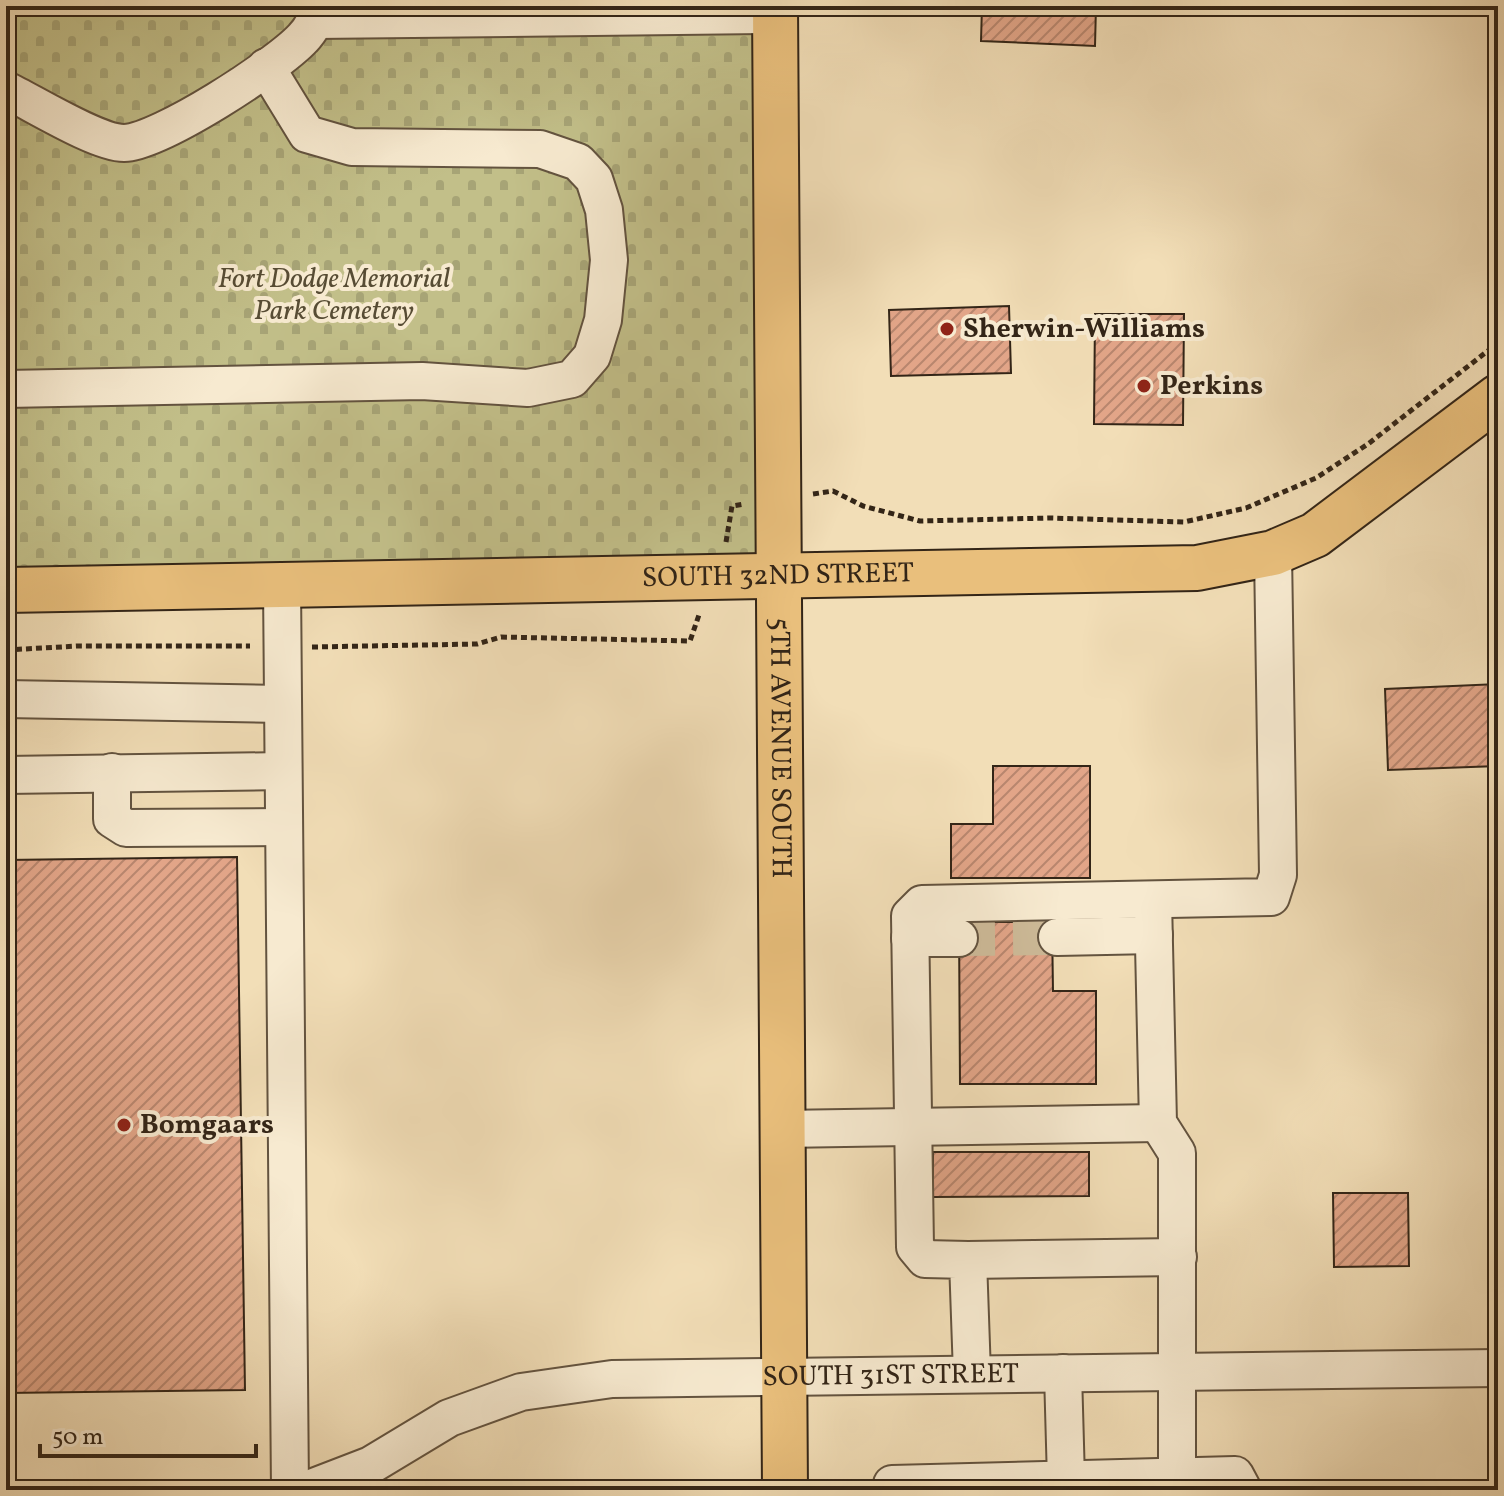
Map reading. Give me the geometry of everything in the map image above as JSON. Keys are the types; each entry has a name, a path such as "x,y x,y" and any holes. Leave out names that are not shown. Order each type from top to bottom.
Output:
{"main road":[{"name":"5TH AVENUE SOUTH","path":"774,10 785,1490"},
{"name":"SOUTH 32ND STREET","path":"6,590 1197,568 1273,553 1315,535 1498,397"}],"street":[{"path":"6,90 92,134 121,143 150,138 266,67 304,38 318,13 774,10"},
{"path":"6,389 422,381 528,388 572,379 592,356 603,320 609,260 604,210 594,179 578,162 540,149 352,147 307,134 266,67"},
{"path":"1178,1257 925,1259 915,1247 910,916 922,904 1271,897 1278,875 1273,553"},
{"path":"282,585 290,1490"},
{"path":"6,699 281,704"},
{"path":"6,775 282,771"},
{"path":"112,772 112,819 126,828 283,827"},
{"path":"1153,900 1158,1123 1177,1153 1177,1484"},
{"path":"1057,937 1154,935"},
{"path":"910,938 959,938"},
{"path":"782,1129 1158,1123"},
{"path":"968,1260 972,1374"},
{"name":"SOUTH 31ST STREET","path":"306,1490 371,1465 449,1418 521,1392 612,1379 1498,1368"},
{"path":"1063,1373 1076,1483"},
{"path":"892,1484 1177,1484 1235,1475 1243,1490"}],"green space":[{"name":"Fort Dodge Memorial Park Cemetery","path":"6,6 775,6 776,577 6,590"}],"building":[{"path":"982,6 1096,6 1095,46 981,41"},
{"path":"1009,306 1011,373 891,376 889,310"},
{"path":"1095,314 1184,314 1183,425 1094,424"},
{"path":"1498,684 1498,766 1388,770 1385,689"},
{"path":"993,766 1090,766 1090,878 951,878 951,824 993,824"},
{"name":"Bomgaars","path":"237,857 245,1390 6,1393 6,860"},
{"path":"959,922 1052,922 1053,991 1096,991 1096,1084 960,1084"},
{"path":"933,1152 1089,1152 1089,1196 933,1197"},
{"path":"1333,1193 1408,1193 1409,1266 1334,1267"}],"tunnel":[{"path":"959,938 1057,937"}],"place":[{"name":"Sherwin-Williams","path":"947,329"},
{"name":"Perkins","path":"1144,386"},
{"name":"Bomgaars","path":"124,1125"}]}
